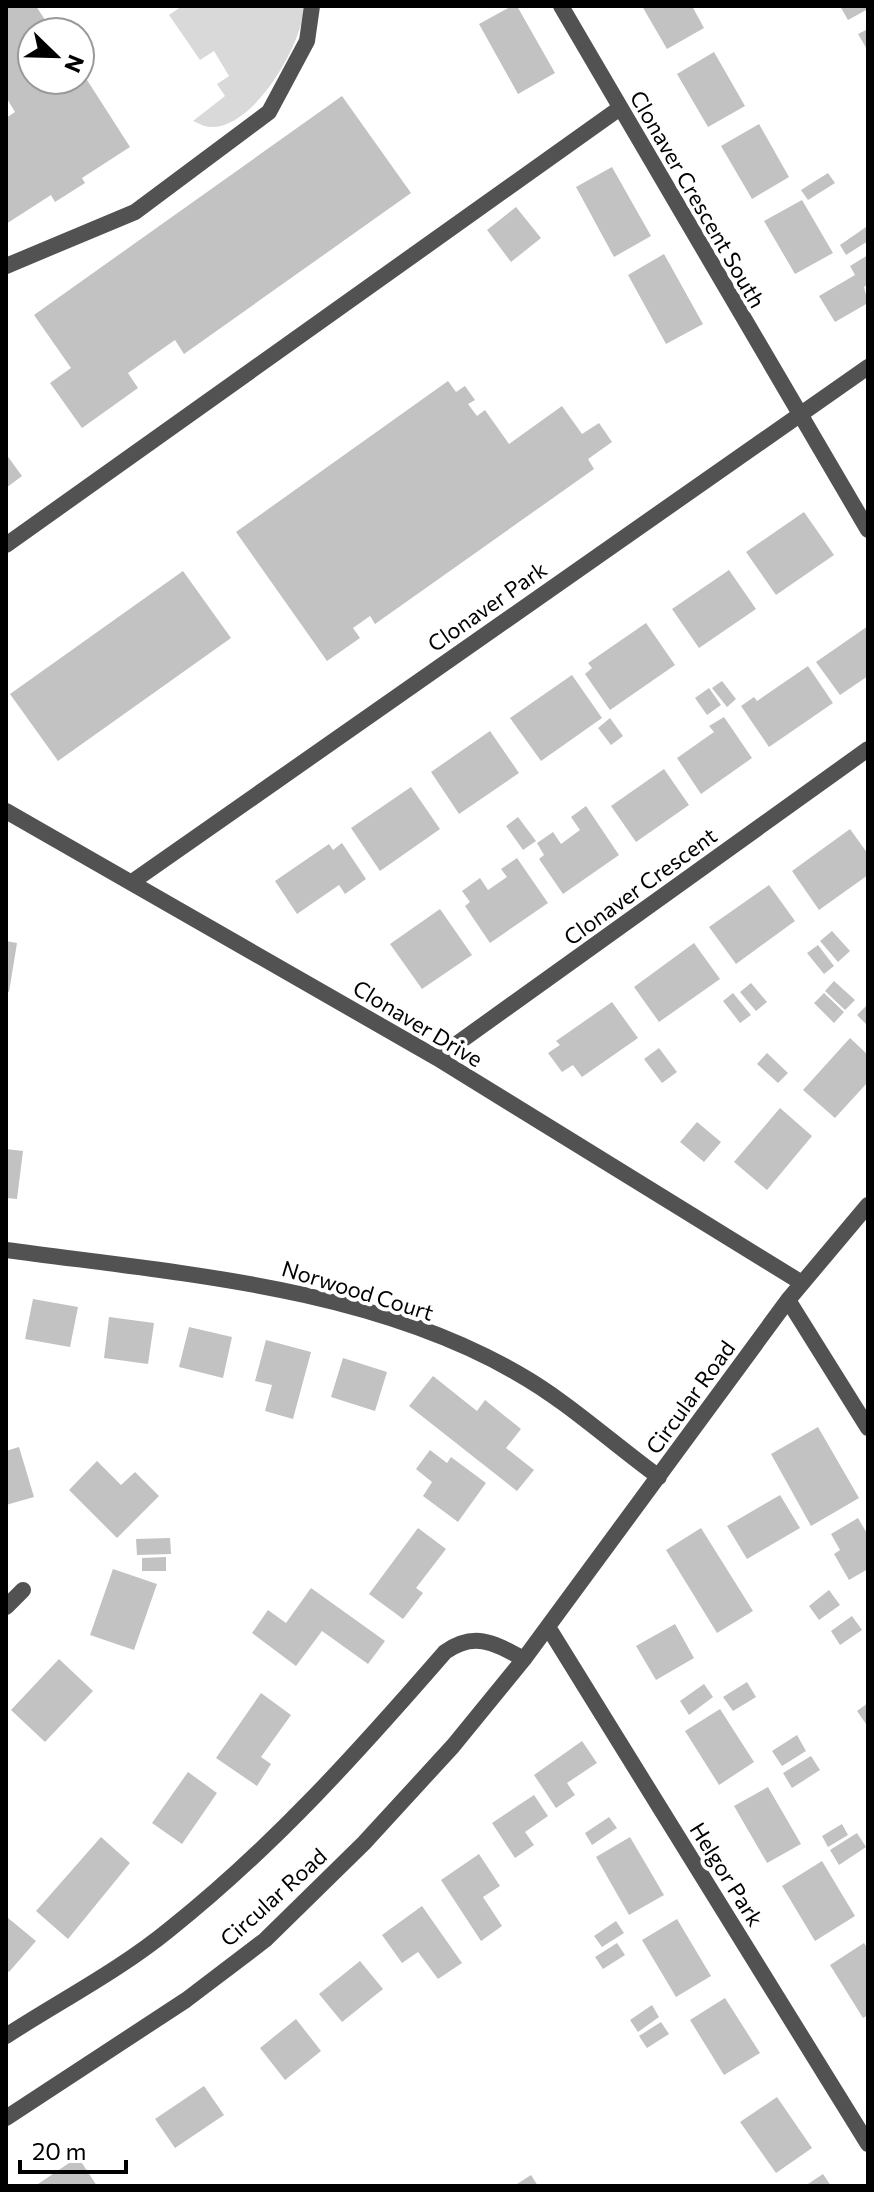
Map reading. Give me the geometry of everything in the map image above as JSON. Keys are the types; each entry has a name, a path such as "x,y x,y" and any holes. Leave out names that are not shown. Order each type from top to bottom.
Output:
{"street":[{"path":"6,266 135,212 269,112 307,41 312,6"},
{"name":"Clonaver Crescent South","path":"561,6 798,415"},
{"path":"6,545 620,108"},
{"name":"Clonaver Park","path":"132,882 868,367"},
{"path":"798,415 868,530"},
{"name":"Clonaver Crescent","path":"437,1058 868,749"},
{"name":"Clonaver Drive","path":"6,811 437,1058 802,1283"},
{"name":"Circular Road","path":"6,2118 186,2000 265,1940 364,1843 453,1746 524,1659 788,1300 868,1205"},
{"name":"Norwood Court","path":"6,1250 267,1286 361,1309 453,1342 518,1373 659,1477"},
{"path":"788,1300 868,1428"},
{"path":"6,1607 23,1590"},
{"name":"Helgor Park","path":"548,1627 868,2144"},
{"name":"Circular Road","path":"6,2036 168,1932 254,1858 354,1757 445,1652 462,1640 480,1641 524,1659"}],"shaded area":[{"path":"182,6 304,6 295,41 273,82 259,100 227,124 210,127 193,121 225,96 217,84 229,76 214,51 200,60 169,15"}],"building":[{"path":"6,6 36,6 43,16 16,16 16,96 96,94 130,147 82,178 85,183 55,202 51,195 6,224 6,118 15,112 6,97"},
{"path":"517,6 555,73 518,94 479,24"},
{"path":"642,6 692,6 704,28 667,49"},
{"path":"840,6 868,6 868,9 848,20"},
{"path":"868,29 868,51 858,34"},
{"path":"714,52 745,106 708,127 677,74"},
{"path":"342,96 411,193 184,354 175,340 128,373 138,388 82,428 50,383 71,368 34,315"},
{"path":"759,124 789,177 752,199 721,146"},
{"path":"612,167 651,236 614,257 576,187"},
{"path":"828,173 835,183 808,200 801,190"},
{"path":"802,200 833,253 795,274 764,221"},
{"path":"516,207 541,238 511,262 487,230"},
{"path":"866,227 868,241 846,255 840,245"},
{"path":"664,254 703,324 666,344 628,275"},
{"path":"868,255 868,284 864,287 868,303 835,322 819,296 855,275 850,266"},
{"path":"448,381 456,392 465,386 475,400 468,404 477,416 485,410 509,444 562,406 582,434 599,423 612,442 588,459 594,469 375,624 370,616 353,628 360,638 327,661 236,532"},
{"path":"6,454 22,476 6,488"},
{"path":"804,512 834,555 776,595 746,552"},
{"path":"729,570 756,609 699,648 672,609"},
{"path":"183,571 231,638 58,761 10,694"},
{"path":"646,623 675,665 610,710 585,674 592,668 588,663"},
{"path":"868,626 868,676 840,695 816,662"},
{"path":"808,666 833,703 769,747 741,706 754,697 757,701"},
{"path":"572,675 602,718 541,761 510,718"},
{"path":"722,681 736,699 727,707 712,688"},
{"path":"709,688 721,705 707,715 695,698"},
{"path":"724,717 752,758 701,794 677,758 714,732 709,726"},
{"path":"610,718 623,736 611,745 598,728"},
{"path":"490,731 519,773 459,814 431,772"},
{"path":"664,769 689,805 636,842 611,806"},
{"path":"411,787 440,829 380,871 351,828"},
{"path":"586,806 619,855 563,894 539,859 544,855 537,843 553,832 561,844 580,830 571,817"},
{"path":"518,817 536,841 523,850 506,826"},
{"path":"850,829 868,854 868,875 819,910 792,871"},
{"path":"342,843 366,879 345,894 339,885 297,914 275,881 329,844 333,850"},
{"path":"517,858 548,903 490,943 465,906 470,902 462,891 480,878 488,890 507,877 501,869"},
{"path":"769,885 795,921 736,964 709,927"},
{"path":"440,909 472,955 422,989 390,944"},
{"path":"832,931 850,951 838,962 820,941"},
{"path":"6,941 17,943 9,992 6,991"},
{"path":"694,943 720,979 659,1022 634,987"},
{"path":"818,945 834,966 824,974 807,953"},
{"path":"834,981 855,1000 845,1010 825,991"},
{"path":"751,983 767,1002 756,1011 740,992"},
{"path":"733,993 751,1015 740,1023 723,1001"},
{"path":"824,993 844,1012 834,1023 814,1003"},
{"path":"612,1002 638,1038 582,1077 573,1065 562,1072 548,1053 560,1045 556,1041"},
{"path":"868,1004 868,1026 857,1015"},
{"path":"850,1038 868,1055 868,1082 835,1118 803,1090"},
{"path":"659,1048 677,1072 662,1083 644,1059"},
{"path":"767,1053 788,1073 778,1083 757,1064"},
{"path":"780,1108 812,1136 767,1190 734,1162"},
{"path":"697,1122 721,1142 704,1162 680,1142"},
{"path":"6,1149 23,1151 17,1199 6,1198"},
{"path":"33,1299 78,1307 70,1347 25,1339"},
{"path":"109,1317 154,1323 148,1364 104,1358"},
{"path":"189,1327 232,1337 223,1378 179,1367"},
{"path":"266,1340 311,1352 293,1419 265,1411 272,1385 255,1381"},
{"path":"343,1358 387,1372 375,1411 331,1397"},
{"path":"433,1376 477,1411 485,1400 521,1429 506,1448 534,1470 517,1491 409,1406"},
{"path":"818,1427 859,1498 811,1526 771,1454"},
{"path":"19,1447 34,1497 6,1505 6,1451"},
{"path":"430,1450 447,1463 451,1457 486,1483 458,1522 423,1496 432,1482 416,1469"},
{"path":"97,1461 121,1485 135,1472 159,1496 117,1538 69,1490"},
{"path":"780,1495 800,1528 747,1559 727,1526"},
{"path":"858,1518 868,1535 868,1569 849,1580 834,1554 840,1550 831,1534"},
{"path":"418,1528 446,1549 416,1588 423,1593 403,1619 369,1594"},
{"path":"701,1528 753,1611 717,1633 666,1550"},
{"path":"170,1538 171,1554 137,1555 136,1539"},
{"path":"166,1557 166,1571 142,1571 142,1558"},
{"path":"113,1569 157,1584 134,1650 90,1635"},
{"path":"311,1588 385,1641 368,1664 322,1631 296,1666 252,1633 268,1610 286,1623"},
{"path":"829,1590 840,1605 819,1620 809,1606"},
{"path":"852,1616 862,1630 840,1645 831,1631"},
{"path":"675,1624 694,1658 656,1680 636,1646"},
{"path":"59,1659 93,1691 45,1742 11,1710"},
{"path":"747,1682 756,1697 733,1711 723,1697"},
{"path":"704,1684 713,1697 689,1715 680,1701"},
{"path":"261,1693 291,1715 261,1757 271,1764 257,1786 216,1758"},
{"path":"868,1703 868,1722 866,1724 857,1711"},
{"path":"720,1709 754,1762 719,1785 685,1731"},
{"path":"797,1735 806,1751 782,1766 772,1751"},
{"path":"582,1741 597,1763 567,1783 575,1795 556,1808 534,1775"},
{"path":"811,1756 820,1770 792,1788 783,1773"},
{"path":"188,1772 217,1793 182,1844 152,1823"},
{"path":"768,1787 801,1844 767,1863 734,1806"},
{"path":"534,1795 548,1816 525,1832 534,1845 515,1858 492,1823"},
{"path":"609,1817 617,1828 592,1845 585,1833"},
{"path":"842,1824 848,1835 828,1847 822,1836"},
{"path":"857,1833 866,1847 839,1865 830,1850"},
{"path":"101,1837 130,1863 68,1939 36,1911"},
{"path":"630,1837 664,1895 629,1915 596,1857"},
{"path":"479,1854 500,1886 483,1897 502,1926 481,1941 441,1880"},
{"path":"822,1861 855,1916 815,1941 782,1886"},
{"path":"422,1906 462,1963 438,1979 418,1952 402,1963 382,1935"},
{"path":"8,1918 36,1941 9,1972 6,1969"},
{"path":"677,1919 711,1976 676,1997 642,1940"},
{"path":"616,1921 624,1933 602,1947 594,1936"},
{"path":"617,1943 625,1955 603,1969 595,1957"},
{"path":"864,1943 868,1949 868,2015 863,2018 830,1965"},
{"path":"360,1961 383,1989 342,2022 319,1994"},
{"path":"725,1998 760,2053 724,2075 690,2020"},
{"path":"652,2005 659,2017 638,2032 630,2020"},
{"path":"296,2019 321,2051 285,2080 260,2048"},
{"path":"661,2022 669,2034 647,2048 639,2036"},
{"path":"204,2086 224,2115 175,2148 155,2119"},
{"path":"777,2097 812,2148 776,2173 740,2122"},
{"path":"78,2157 97,2186 35,2186"},
{"path":"823,2174 831,2186 805,2186"},
{"path":"531,2175 538,2186 514,2186"}]}
